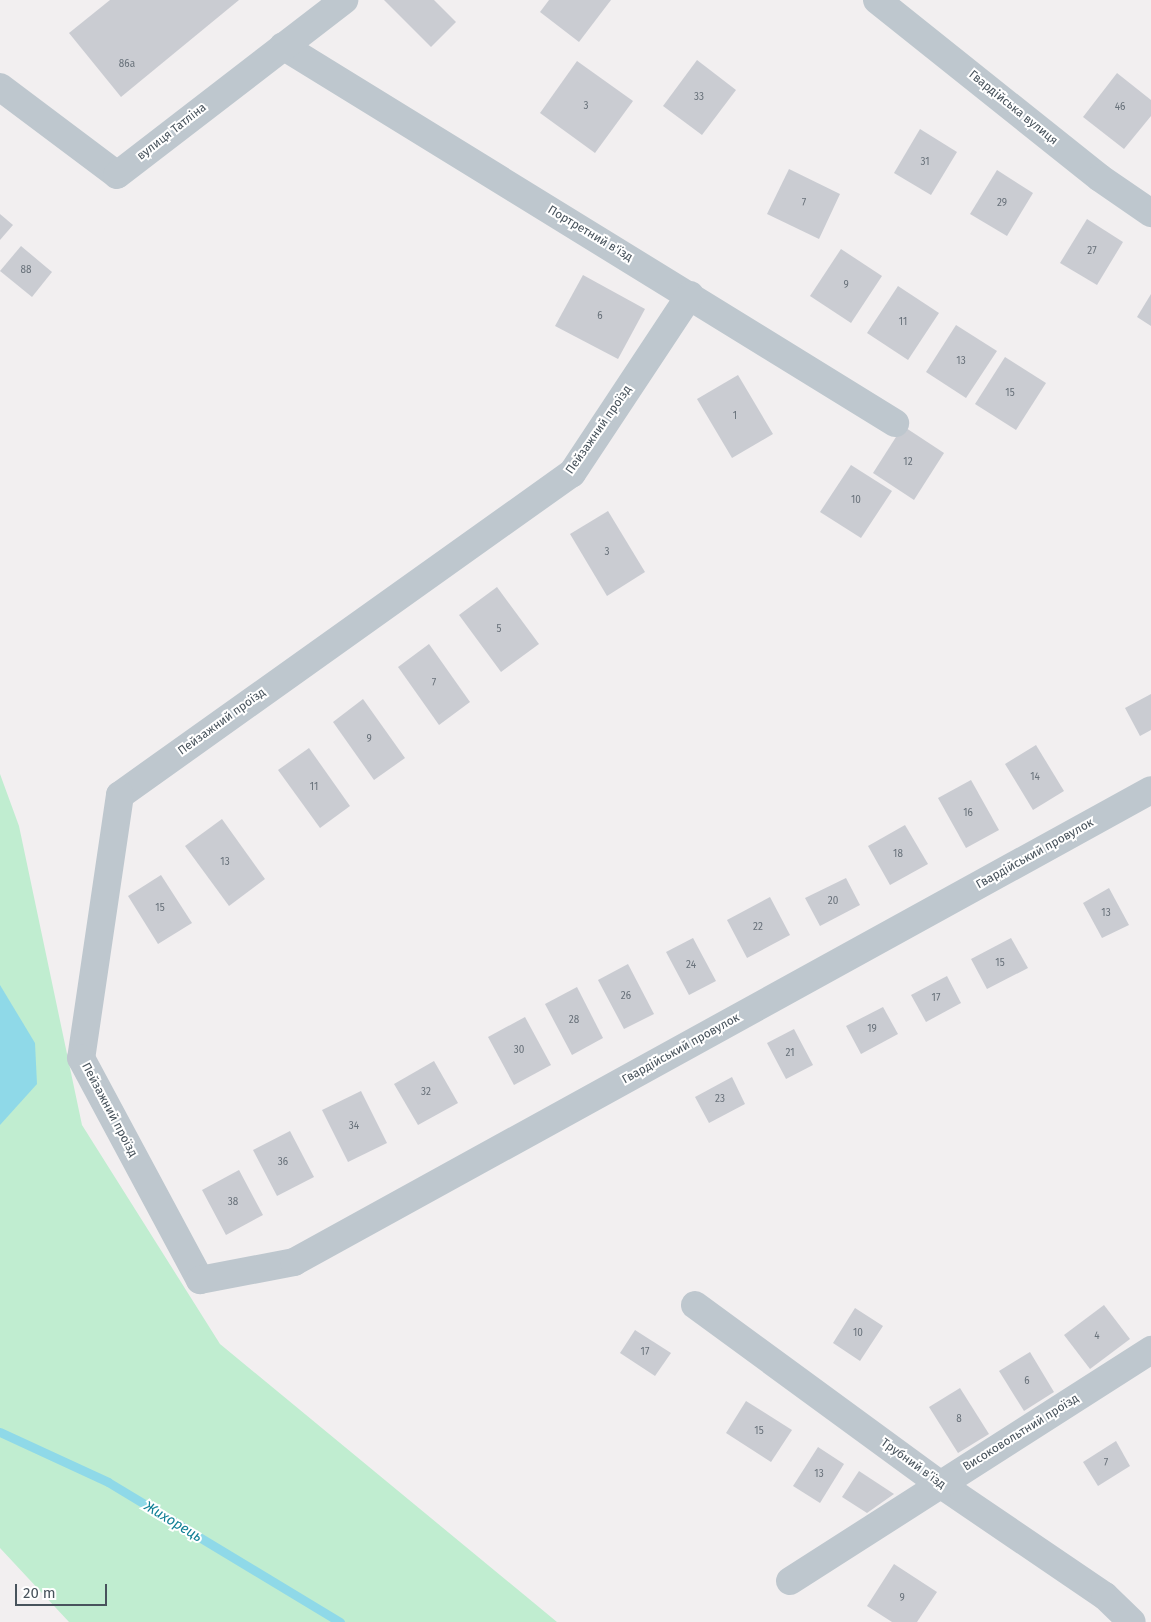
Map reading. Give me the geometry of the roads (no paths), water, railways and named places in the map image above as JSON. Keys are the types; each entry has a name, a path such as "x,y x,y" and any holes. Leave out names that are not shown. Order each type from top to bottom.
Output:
{"street":[{"name":"вулиця Татліна","path":"0,87 117,175 344,0"},
{"name":"Гвардійська вулиця","path":"877,0 1100,178 1151,213"},
{"name":"Портретний в'їзд","path":"283,46 895,423"},
{"name":"Пейзажний проїзд","path":"200,1280 81,1058 120,795 572,473 690,295"},
{"name":"Гвардійський провулок","path":"200,1280 294,1262 1151,790"},
{"name":"Трубний в’їзд","path":"695,1305 940,1484 1105,1596 1132,1622"},
{"name":"Високовольтний проїзд","path":"790,1581 1151,1350"}],"water":[{"path":"0,985 35,1043 37,1084 0,1125"}],"waterway":[{"name":"Жихорець","path":"0,1432 108,1482 340,1622"}]}
